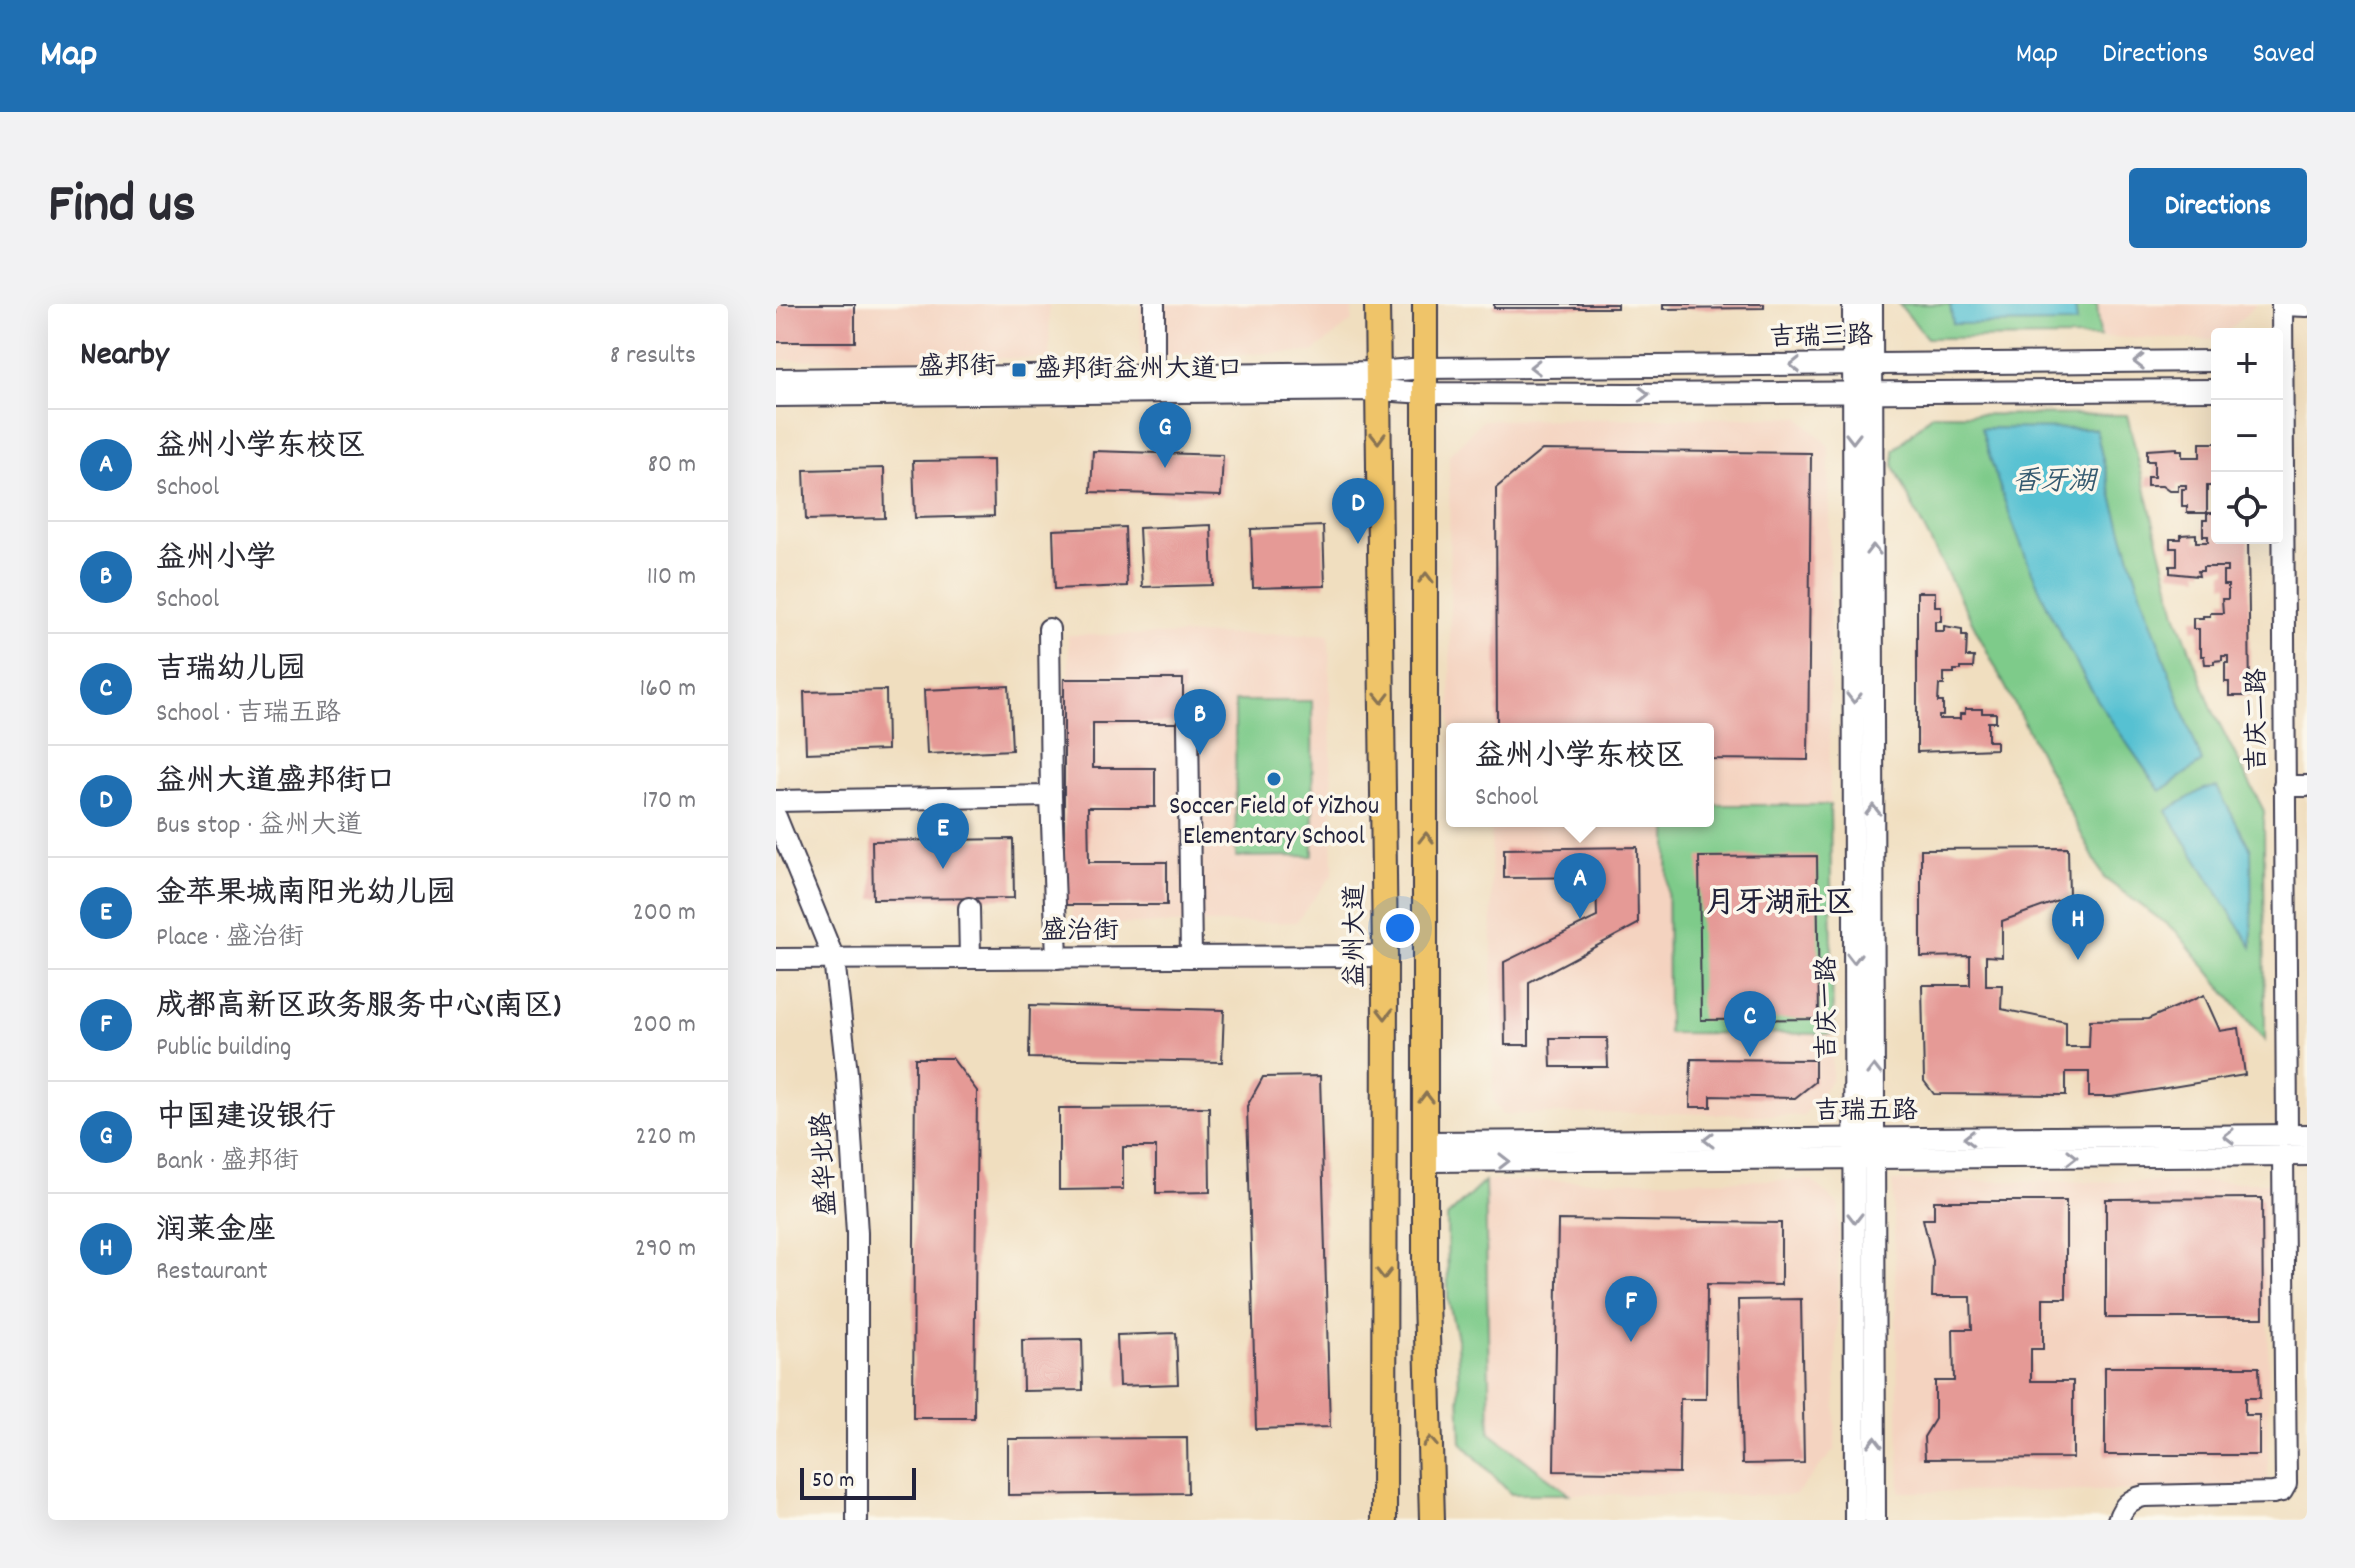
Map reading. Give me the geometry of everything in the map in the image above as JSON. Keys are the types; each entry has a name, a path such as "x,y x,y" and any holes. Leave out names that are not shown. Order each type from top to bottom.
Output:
{"main road":[{"name":"益州大道","path":"1377,304 1385,956 1384,1520"},
{"path":"1425,304 1425,1261 1432,1520"}],"street":[{"path":"1154,304 1154,375"},
{"name":"吉庆一路","path":"1853,304 1863,364"},
{"name":"吉庆一路","path":"1855,1520 1864,1148 1863,364 1872,304"},
{"path":"2282,305 2307,306"},
{"name":"吉庆二路","path":"2281,328 2282,305"},
{"name":"吉瑞三路","path":"1425,368 2211,361"},
{"name":"盛邦街","path":"776,396 1377,381 1425,368"},
{"name":"盛邦街","path":"776,379 1154,375 1377,381 1426,393"},
{"name":"吉瑞三路","path":"1426,393 2211,390"},
{"name":"吉庆二路","path":"2118,1520 2123,1507 2132,1499 2144,1496 2273,1493 2282,1491 2286,1484 2293,1142 2284,786 2280,400"},
{"path":"1049,629 1057,958"},
{"path":"1188,725 1191,957"},
{"path":"2284,786 2307,786"},
{"path":"776,801 1051,796"},
{"name":"盛华北路","path":"776,817 834,959 847,1073 857,1233 857,1520"},
{"path":"969,908 970,958"},
{"name":"盛治街","path":"776,959 1385,956"},
{"name":"吉瑞五路","path":"1426,1152 2293,1142 2307,1155"},
{"name":"吉庆一路","path":"1864,1148 1875,1520"}],"shaded area":[{"path":"776,304 1049,304 1050,358 776,360"},
{"path":"1140,304 1352,304 1352,321 1313,352 1141,356"},
{"path":"2097,304 2257,304 2231,328 2211,328 2211,340 2100,337"},
{"path":"1799,417 1829,446 1830,805 1714,806 1714,723 1451,723 1449,455 1483,420"},
{"path":"1329,634 1333,874 1296,922 1072,925 1068,635"},
{"path":"1491,827 1667,827 1668,1032 1833,1034 1832,1079 1803,1116 1502,1114 1493,1100"},
{"path":"1812,1180 1839,1206 1835,1449 1795,1495 1569,1494 1490,1433 1485,1181"},
{"path":"1893,1181 2269,1182 2268,1490 1900,1492"}],"green space":[{"path":"1899,304 2097,304 2100,337 1927,338"},
{"path":"1932,414 2127,415 2176,613 2213,711 2264,811 2265,1041 2176,931 2104,878 1894,466 1894,450"},
{"name":"Soccer Field of YiZhou Elementary School","path":"1235,701 1312,701 1313,856 1236,857"},
{"path":"1714,805 1830,805 1833,1034 1668,1033 1667,827 1714,827"},
{"path":"1485,1181 1490,1433 1569,1494 1511,1494 1461,1442 1457,1339 1448,1299 1447,1217"}],"water":[{"path":"1950,304 2075,304 2077,323 1953,324"},
{"name":"香牙湖","path":"1981,428 2096,429 2130,556 2202,762 2160,791 2097,699 2061,635 2016,533"},
{"path":"2217,787 2251,850 2252,947 2166,811 2204,789"}],"building":[{"path":"776,304 855,304 855,342 776,342"},
{"path":"1494,304 1617,304 1617,308 1494,308"},
{"path":"1663,304 1764,304 1764,308 1663,309"},
{"path":"2200,443 2211,443 2211,486 2207,486 2207,513 2187,513 2187,506 2182,506 2182,489 2186,489 2186,485 2178,485 2178,491 2147,486 2147,477 2154,477 2154,461 2147,461 2147,450 2177,448 2182,450 2182,457 2200,457"},
{"path":"1542,450 1811,453 1808,760 1714,759 1714,723 1497,723 1496,488"},
{"path":"1093,451 1223,455 1221,496 1091,492"},
{"path":"993,460 994,516 915,518 913,461"},
{"path":"884,468 885,518 806,520 804,470"},
{"path":"2207,513 2211,513 2211,544 2248,544 2250,696 2229,696 2229,682 2225,682 2228,656 2222,656 2222,660 2214,661 2214,664 2205,664 2199,648 2199,629 2193,629 2193,618 2223,613 2222,599 2228,599 2228,585 2223,585 2223,572 2227,572 2227,567 2203,567 2203,571 2198,571 2199,576 2170,573 2170,566 2177,566 2177,548 2170,548 2170,539 2196,534 2196,542 2208,542 2208,536 2203,536 2203,520 2207,520"},
{"path":"1211,525 1213,585 1142,587 1139,528"},
{"path":"1323,526 1325,586 1253,588 1251,529"},
{"path":"1125,527 1127,586 1055,589 1053,530"},
{"path":"1917,592 1935,592 1935,606 1941,606 1941,621 1935,621 1935,631 1944,631 1944,626 1962,629 1962,635 1967,635 1966,657 1974,657 1973,668 1944,673 1944,685 1939,685 1938,702 1943,702 1943,716 1939,719 1960,719 1965,709 1996,713 1996,722 1988,722 1988,741 1996,741 1996,749 1917,752"},
{"path":"1064,679 1183,679 1183,723 1093,723 1093,768 1155,768 1155,807 1088,807 1089,862 1167,862 1167,905 1064,905"},
{"path":"1009,686 1012,750 927,754 924,690"},
{"path":"886,690 887,750 806,753 804,692"},
{"path":"1013,839 1014,898 873,899 872,841"},
{"path":"1637,847 1638,924 1529,982 1529,1045 1505,1045 1504,962 1597,917 1596,877 1504,878 1504,849"},
{"path":"2068,848 2069,897 2002,921 2002,957 1986,956 1986,985 2002,985 2001,1009 2066,1022 2066,1047 2089,1047 2090,1020 2148,1019 2204,995 2220,1031 2239,1028 2245,1075 2112,1097 2089,1097 2089,1072 2066,1072 2066,1095 1934,1094 1924,1081 1922,985 1970,985 1970,956 1921,957 1921,849"},
{"path":"1817,856 1819,1019 1701,1020 1699,857"},
{"path":"1030,1005 1224,1010 1222,1062 1029,1058"},
{"path":"1550,1038 1607,1038 1608,1067 1551,1067"},
{"path":"915,1058 952,1058 977,1091 974,1418 913,1418"},
{"path":"1691,1059 1815,1060 1815,1082 1795,1098 1711,1096 1711,1107 1690,1107"},
{"path":"1320,1076 1330,1427 1256,1429 1247,1106 1263,1077"},
{"path":"1209,1107 1210,1192 1156,1193 1156,1147 1123,1147 1123,1189 1059,1190 1059,1108"},
{"path":"2262,1198 2263,1318 2106,1318 2106,1199"},
{"path":"1934,1201 2066,1201 2066,1298 2043,1298 2043,1349 2031,1349 2031,1381 2073,1381 2073,1458 1925,1459 1924,1437 1935,1419 1935,1381 1954,1381 1953,1329 1972,1329 1971,1297 1932,1297 1933,1261 1923,1219 1934,1219"},
{"path":"1558,1220 1781,1223 1781,1285 1707,1284 1706,1399 1680,1399 1679,1473 1554,1471"},
{"path":"1801,1299 1804,1463 1742,1464 1738,1300"},
{"path":"1176,1333 1178,1384 1119,1386 1117,1335"},
{"path":"1082,1339 1083,1390 1023,1391 1022,1340"},
{"path":"2105,1367 2259,1367 2260,1398 2245,1398 2245,1415 2259,1415 2259,1455 2105,1455"},
{"path":"1187,1438 1188,1493 1008,1495 1008,1439"}],"place":[{"name":"盛邦街益州大道口","path":"1019,370"},
{"name":"中国建设银行","path":"1165,468"},
{"name":"益州大道盛邦街口","path":"1358,544"},
{"name":"益州小学","path":"1200,755"},
{"name":"Soccer Field of YiZhou Elementary School","path":"1274,779"},
{"name":"金苹果城南阳光幼儿园","path":"943,869"},
{"name":"益州小学东校区","path":"1580,919"},
{"name":"润莱金座","path":"2078,960"},
{"name":"吉瑞幼儿园","path":"1750,1057"},
{"name":"成都高新区政务服务中心(南区)","path":"1631,1342"}],"district":[{"name":"月牙湖社区","path":"1780,905"}]}
